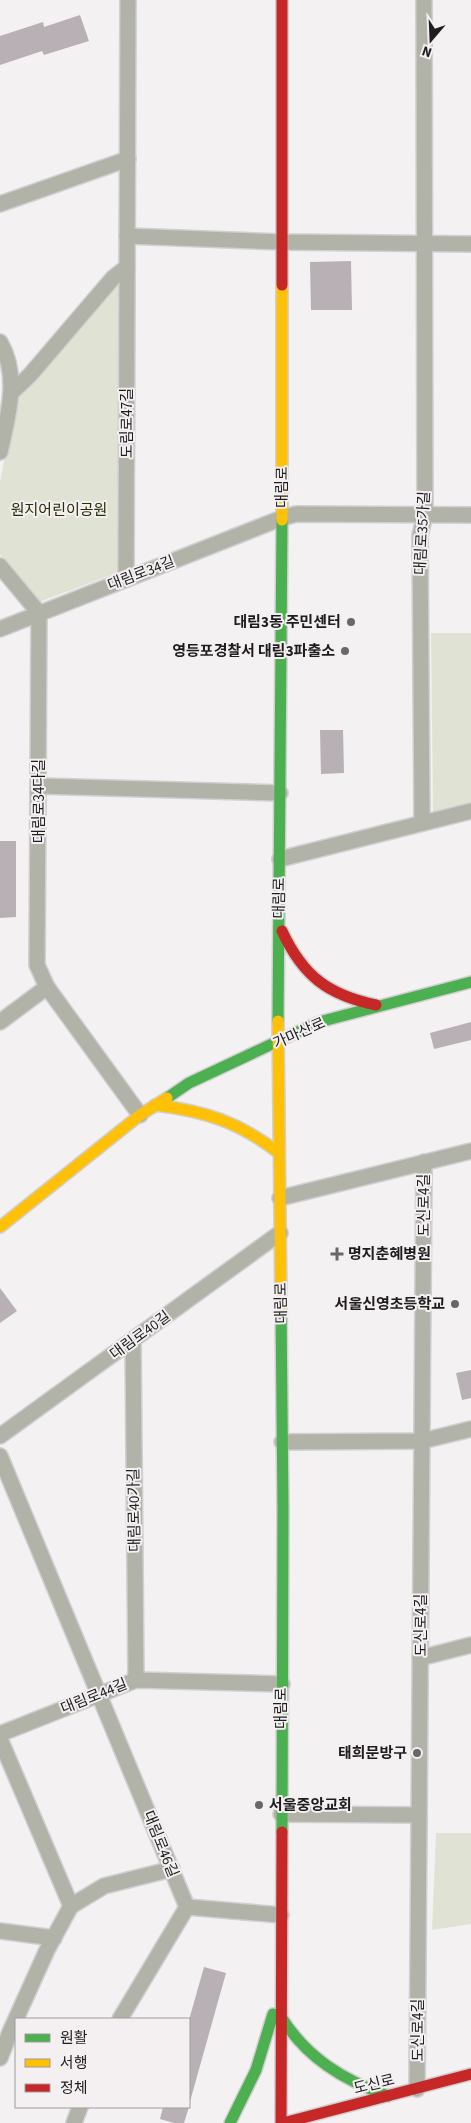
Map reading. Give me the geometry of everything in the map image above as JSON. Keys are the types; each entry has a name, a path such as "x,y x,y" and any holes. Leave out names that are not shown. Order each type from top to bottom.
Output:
{"street":[{"name":"도림로47길","path":"126,579 128,0"},
{"name":"대림로","path":"282,0 282,518 278,1042 282,1442 280,1915 282,2123"},
{"name":"대림로35가길","path":"422,824 420,535 425,515 424,0"},
{"path":"0,204 128,159"},
{"path":"127,236 282,242 471,244"},
{"path":"12,392 30,375 113,278 127,267"},
{"path":"0,342 9,366 12,392 0,452"},
{"name":"대림로34길","path":"0,629 296,514 471,515"},
{"path":"0,566 39,613"},
{"name":"대림로34다길","path":"39,613 37,965 46,987"},
{"path":"39,786 280,792"},
{"path":"280,859 471,811"},
{"path":"279,925 289,949 302,966 316,978 334,992 351,1000 380,1006"},
{"name":"가마산로","path":"0,1227 140,1115 189,1083 319,1022 471,982"},
{"path":"0,1022 46,987 140,1115"},
{"path":"155,1105 195,1110 223,1118 251,1132 279,1153"},
{"path":"280,1198 471,1151"},
{"name":"도신로4길","path":"417,2089 424,1162"},
{"name":"대림로40길","path":"0,1436 280,1233"},
{"name":"대림로40가길","path":"133,1340 136,1680"},
{"path":"282,1442 422,1440 471,1429"},
{"name":"대림로46길","path":"0,1456 188,1907"},
{"path":"420,1658 471,1645"},
{"name":"대림로44길","path":"0,1734 136,1680 282,1684"},
{"path":"0,1739 71,1906"},
{"path":"281,1814 420,1815"},
{"path":"17,2018 71,1906 104,1886 172,1869"},
{"path":"121,2018 188,1907 280,1915"},
{"path":"0,1931 54,1938"},
{"path":"230,2123 247,2091 264,2046 281,1985"},
{"path":"281,2017 292,2036 324,2066 368,2089 388,2096"},
{"path":"0,2058 15,2021"},
{"name":"도신로","path":"282,2123 471,2074"},
{"path":"74,2123 80,2108"}],"green space":[{"name":"원지어린이공원","path":"119,282 119,572 39,602 0,554 0,482 17,396"},
{"path":"431,633 471,633 471,802 433,812"},
{"path":"436,1833 471,1833 471,1924 432,1930"}],"building":[{"path":"80,15 89,41 44,55 42,51 0,65 0,36 43,22 44,27"},
{"path":"351,261 352,310 311,310 310,262"},
{"path":"320,730 343,730 344,773 321,774"},
{"path":"0,841 16,841 16,917 0,918"},
{"path":"471,1022 471,1040 434,1049 430,1033"},
{"path":"0,1288 17,1311 0,1323"},
{"path":"471,1370 471,1398 462,1400 456,1373"},
{"path":"204,1967 226,1973 190,2101 190,2018"},
{"path":"163,2108 189,2108 184,2123 174,2123 160,2119"}],"traffic: fast":[{"path":"278,1021 282,520"},
{"path":"167,1098 189,1083 319,1022 471,982"},
{"path":"281,1308 283,1509 282,1832"},
{"path":"230,2123 256,2070 273,2014"},
{"path":"281,2017 302,2044 327,2066 356,2083 388,2096"}],"traffic: slow":[{"path":"282,285 282,520"},
{"path":"278,1021 281,1308"},
{"path":"0,1227 140,1115 167,1098"},
{"path":"155,1105 190,1111 221,1120 250,1133 279,1153"}],"traffic: jam":[{"path":"282,0 282,285"},
{"path":"282,931 299,960 308,972 319,981 344,996 376,1005"},
{"path":"281,2123 282,1832"},
{"path":"283,2123 471,2074"}],"place":[{"name":"대림3동 주민센터","path":"351,622"},
{"name":"영등포경찰서 대림3파출소","path":"345,651"},
{"name":"명지춘혜병원","path":"337,1254"},
{"name":"서울신영초등학교","path":"455,1304"},
{"name":"태희문방구","path":"417,1753"},
{"name":"서울중앙교회","path":"259,1805"}]}
